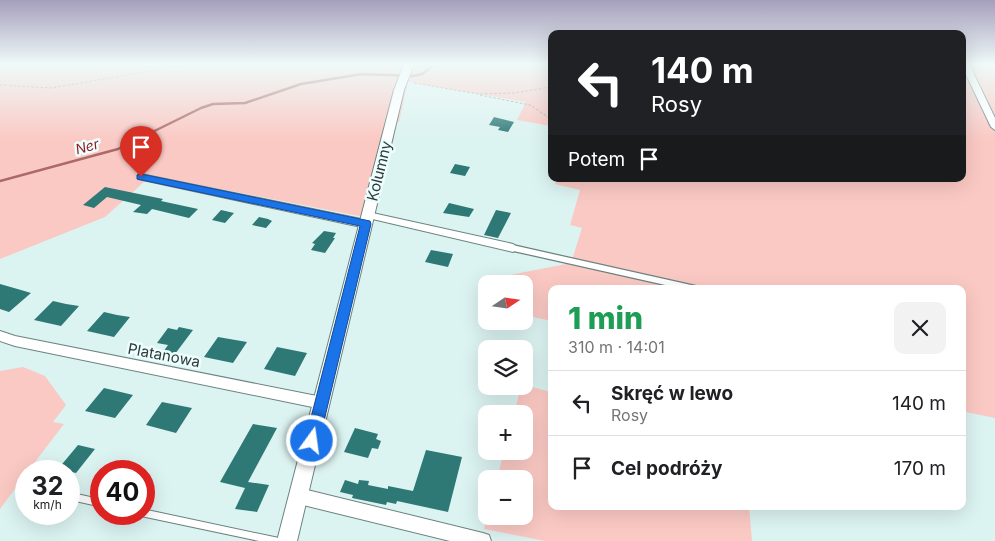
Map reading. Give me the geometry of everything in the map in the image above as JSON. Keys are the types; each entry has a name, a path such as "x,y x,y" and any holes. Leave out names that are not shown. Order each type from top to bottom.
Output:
{"street":[{"name":"Kolumny","path":"288,541 401,89"},
{"path":"977,89 995,127"},
{"path":"141,177 513,248"},
{"name":"Platanowa","path":"0,336 15,342 322,403"},
{"path":"299,496 483,541"}],"lane":[{"path":"513,248 678,285"},
{"path":"155,514 276,541"}],"path":[{"path":"461,89 530,105 548,117"},
{"path":"478,94 514,93 537,89"}],"shaded area":[{"path":"0,89 406,89 399,122 385,120 364,217 169,179 144,182 105,217 0,259"},
{"path":"451,89 548,89 548,125 517,120 526,102"},
{"path":"966,89 995,89 995,418 966,412 966,285 548,285 548,320 533,317 533,275 510,275 571,263 582,228 570,225 580,190 555,184 556,182 966,182"},
{"path":"23,367 45,376 66,405 53,422 64,424 36,460 15,460 15,489 0,509 0,371"},
{"path":"533,387 548,391 548,510 749,510 752,541 545,541 484,529 485,525 533,525 533,470 499,470 502,460 533,460 533,405 516,405 519,395 533,395"}],"building":[{"path":"494,117 514,122 508,132 498,130 500,127 489,125"},
{"path":"455,164 470,167 465,176 450,173"},
{"path":"105,187 163,199 161,201 198,209 189,218 152,209 147,214 133,212 141,205 107,197 94,208 83,205"},
{"path":"449,203 474,209 469,217 443,213"},
{"path":"221,210 234,213 225,223 212,220"},
{"path":"496,210 511,213 498,238 484,235"},
{"path":"259,217 272,221 266,228 252,225"},
{"path":"324,231 336,233 333,238 335,238 325,253 311,250 315,244 312,243"},
{"path":"431,250 453,254 448,267 425,262"},
{"path":"0,284 31,293 9,312 0,309"},
{"path":"53,301 79,306 61,326 34,320"},
{"path":"104,312 130,317 114,337 87,331"},
{"path":"179,327 193,330 175,354 163,352 168,345 157,343 168,328 177,330"},
{"path":"218,337 247,342 233,363 204,357"},
{"path":"277,347 307,353 295,376 264,369"},
{"path":"104,388 133,395 115,418 85,411"},
{"path":"162,402 192,408 176,433 146,425"},
{"path":"253,424 277,428 248,482 269,485 257,512 235,509 245,488 220,482"},
{"path":"355,428 378,434 376,439 381,441 378,449 372,448 368,458 344,452"},
{"path":"78,445 95,449 80,468 80,460 66,460"},
{"path":"426,450 462,457 448,512 397,501 396,504 387,502 386,505 352,498 353,495 340,492 345,480 358,484 359,480 369,481 368,485 388,489 388,486 413,491"}],"waterway":[{"name":"Ner","path":"0,181 118,149 201,108 213,104 245,103 286,89"}],"route":[{"path":"141,177 366,224 312,441"}]}
